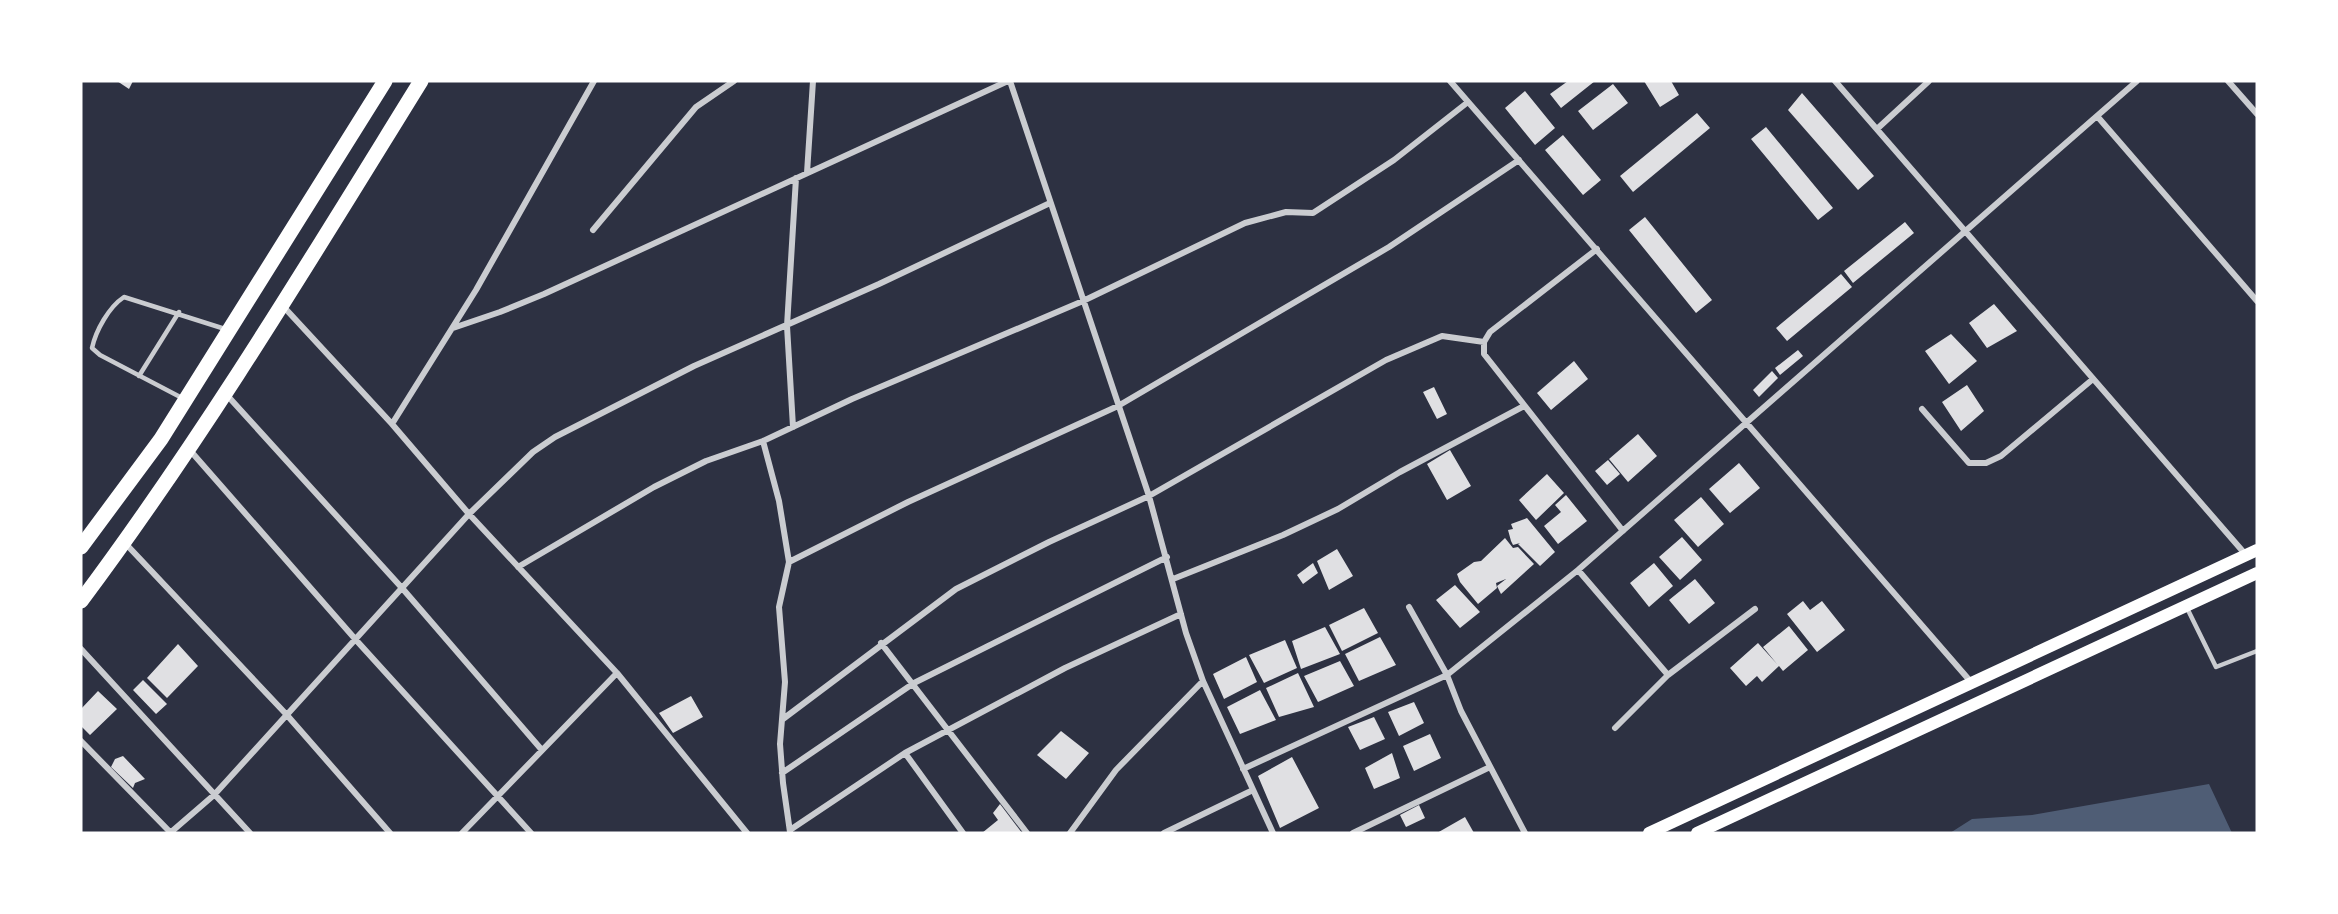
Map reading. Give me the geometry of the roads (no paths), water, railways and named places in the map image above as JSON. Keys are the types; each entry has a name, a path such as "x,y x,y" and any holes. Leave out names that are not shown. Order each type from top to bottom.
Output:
{"highway":[{"path":"81,547 161,439 385,81"},
{"path":"81,601 188,448 282,305 421,81"}],"main road":[{"path":"1649,833 2252,552"},
{"path":"1697,833 2257,573"}],"street":[{"path":"392,424 453,328 594,81"},
{"path":"593,230 696,106 734,81"},
{"path":"807,173 813,81"},
{"path":"453,328 522,303 1009,81 1149,496 1181,614 1203,681 1273,833"},
{"path":"1450,81 1971,683"},
{"path":"1835,81 2093,379 2252,552"},
{"path":"1877,129 1929,81"},
{"path":"1243,769 1447,675 1578,570 2137,81"},
{"path":"2228,81 2257,114"},
{"path":"518,567 654,487 706,461 763,441 852,399 1083,301 1245,223 1286,212 1313,213 1394,160 1468,102"},
{"path":"2097,116 2257,301"},
{"path":"789,562 898,507 1118,406 1389,247 1519,160"},
{"path":"793,427 787,326 796,178"},
{"path":"81,741 170,833 214,795 469,514 533,452 555,436 694,366 787,326 1050,203"},
{"path":"1597,249 1490,332 1484,342 1485,354 1489,363 1623,531"},
{"path":"282,305 392,424 469,514 616,673 747,833"},
{"path":"783,719 881,643 956,589 1048,542 1149,496 1386,360 1442,336 1484,342"},
{"path":"1922,409 1970,463 1986,463 2001,456 2093,379"},
{"path":"225,392 402,588 541,749"},
{"path":"1173,579 1283,535 1338,509 1400,472 1524,406"},
{"path":"763,441 779,501 789,562 788,574 779,597 785,682 780,744 790,832 905,753 1065,668 1181,614"},
{"path":"188,448 356,640 531,833"},
{"path":"124,542 286,714 390,833"},
{"path":"782,773 914,683 1167,556"},
{"path":"1578,570 1668,675"},
{"path":"1409,607 1447,675 1461,711 1526,833"},
{"path":"1615,728 1668,675 1755,609"},
{"path":"881,643 1027,833"},
{"path":"81,649 250,833"},
{"path":"462,833 616,673"},
{"path":"1070,833 1116,770 1203,681"},
{"path":"905,753 963,833"},
{"path":"1353,833 1490,767"},
{"path":"1164,833 1253,790"}],"lane":[{"path":"186,400 100,355 92,348 94,338 115,303 124,297 179,312 230,331"},
{"path":"139,376 179,312"},
{"path":"2186,606 2216,667 2257,651"}],"water":[{"path":"2209,784 2232,833 1950,833 1972,819 2032,815"}]}
